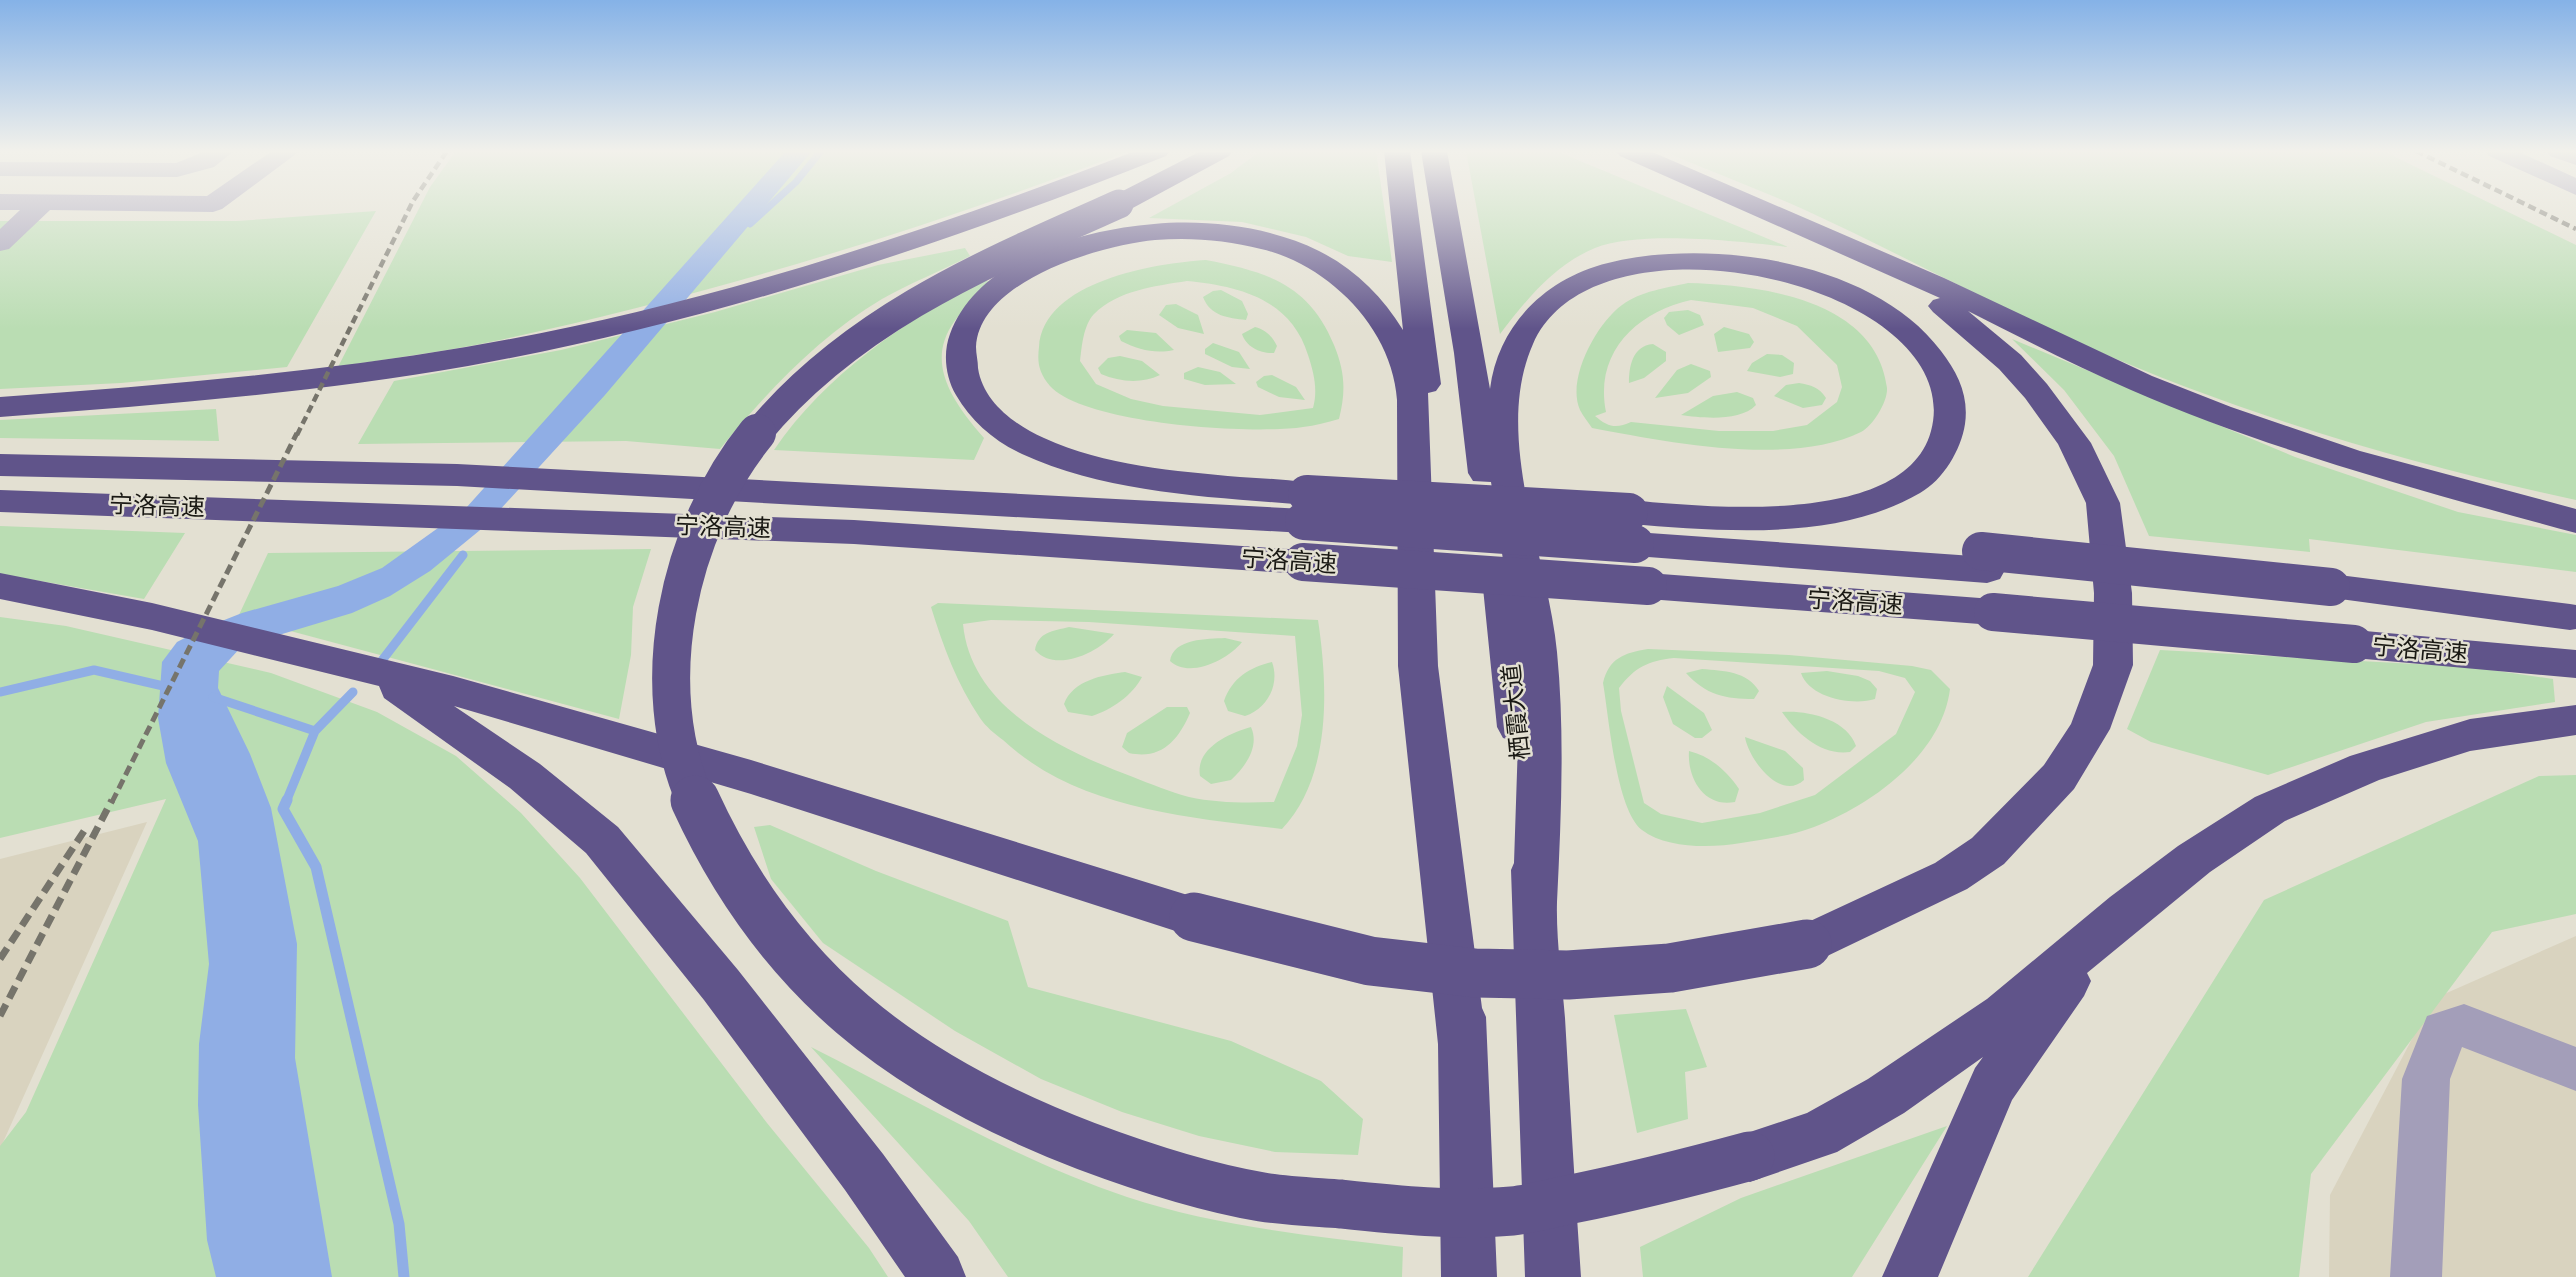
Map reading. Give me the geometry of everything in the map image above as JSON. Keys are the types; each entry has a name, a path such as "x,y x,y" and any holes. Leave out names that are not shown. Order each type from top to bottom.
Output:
{"highway":[{"path":"0,407 196,393 371,372 564,337 786,281 1000,211"},
{"path":"1104,211 960,275 858,336 796,390 730,470 707,513 688,565 673,662 672,706 679,757 726,864 764,919 828,993 870,1032 922,1068 1001,1109 1093,1147 1170,1173 1259,1197 1413,1212 1513,1211 1633,1188 1750,1156 1819,1134 1886,1096 2004,1015 2126,911 2194,859 2270,809 2365,768 2470,735 2576,720"},
{"path":"1404,211 1427,396 1459,910 1469,1277"},
{"name":"栖霞大道","path":"1444,211 1469,353 1501,587 1536,894 1553,1277"},
{"path":"1770,211 2141,383 2220,414 2348,458 2576,521"},
{"path":"0,586 364,666 642,746 1194,917 1370,961 1475,973 1568,975 1670,968 1807,944 1951,876 1988,851 2024,816 2059,777 2090,729 2113,665 2115,628 2103,503 2074,443 2036,391 2010,362 1945,307 1813,229"},
{"path":"1305,508 1076,462 1031,445 988,416 967,387 961,369 960,350 971,320 1000,288 1050,257 1117,237 1185,231 1245,237 1300,253 1320,262 1360,292 1385,325 1409,373 1418,665 1462,1042"},
{"path":"1536,894 1539,656 1504,462 1506,393 1511,362 1516,348 1537,316 1572,287 1598,274 1620,268 1654,261 1686,260 1759,269 1838,290 1887,316 1931,357 1945,382 1951,403 1950,424 1930,467 1909,485 1836,511 1642,524"},
{"name":"宁洛高速","path":"0,465 457,475 1642,524 1984,561 2334,592 2573,618"},
{"name":"宁洛高速","path":"0,502 854,532 1993,612 2576,664"},
{"path":"364,666 449,721 525,776 602,840 721,985 864,1172 938,1277"},
{"path":"1910,1277 1993,1085 2055,995 2126,911"}],"street":[{"path":"0,243 35,211"},
{"path":"2416,1277 2426,1079 2444,1031 2464,1025 2576,1069"}],"shaded area":[{"path":"147,822 0,1149 0,859"},
{"path":"2576,936 2576,1277 2329,1277 2330,1195 2433,999"}],"green space":[{"path":"376,211 287,367 121,383 0,389 0,221 237,221"},
{"path":"418,211 965,211 736,281 576,323 495,341 338,367"},
{"path":"1162,211 1385,211 1392,262 1348,256 1306,237 1242,222 1149,218"},
{"path":"1477,211 1700,211 1788,247 1662,238 1636,239 1595,248 1580,255 1554,274 1531,296 1500,334"},
{"path":"1806,211 2505,211 2576,245 2576,500 2389,454 2205,394 2086,346"},
{"path":"965,248 970,256 882,299 836,330 775,387 720,449 626,441 358,444 394,381 561,350 715,312 878,265"},
{"path":"1206,260 1248,270 1284,284 1299,294 1324,324 1334,345 1342,373 1343,399 1339,419 1312,426 1279,429 1210,428 1170,424 1097,410 1069,399 1050,386 1040,368 1039,347 1045,324 1060,306 1080,291 1105,280 1132,271","holes":["1187,281 1206,283 1261,299 1276,308 1289,321 1300,336 1312,368 1315,388 1313,408 1260,415 1163,406 1131,399 1096,384 1080,361 1085,330 1094,314 1114,299 1138,290"]},
{"path":"985,280 994,284 955,321 945,339 942,357 944,375 952,395 984,438 974,460 774,450 817,397 869,352 925,313"},
{"path":"1688,283 1717,284 1780,294 1810,303 1838,316 1861,334 1878,358 1887,393 1875,419 1861,432 1832,442 1800,448 1764,450 1691,445 1592,428 1580,410 1577,383 1586,353 1594,338 1612,313 1629,300 1662,288","holes":["1691,300 1753,308 1797,326 1837,365 1842,387 1837,402 1807,425 1773,431 1719,431 1631,422 1612,426 1595,416 1606,412 1604,390 1613,353 1637,325 1653,314"]},
{"path":"1221,290 1242,301 1248,314 1246,320 1226,317 1210,308 1203,297"},
{"path":"1176,304 1198,315 1204,334 1178,328 1159,315 1166,305"},
{"path":"1688,310 1700,315 1704,325 1679,335 1667,325 1664,318 1669,312"},
{"path":"1255,327 1273,339 1277,346 1274,353 1259,351 1244,339 1242,334"},
{"path":"1724,327 1749,334 1754,342 1750,348 1718,352 1714,334"},
{"path":"1127,330 1156,333 1174,350 1141,349 1121,341 1119,336"},
{"path":"2012,339 2295,457 2458,512 2576,535 2576,572 2309,539 2310,552 2149,536 2114,456 2064,390"},
{"path":"1213,343 1239,352 1250,369 1232,367 1205,354 1205,349"},
{"path":"1653,344 1666,352 1666,361 1644,378 1629,383 1631,364 1636,353"},
{"path":"1767,354 1782,355 1794,363 1793,374 1780,377 1747,371 1752,363"},
{"path":"1120,356 1142,361 1160,375 1130,381 1101,374 1098,368 1108,358"},
{"path":"1691,364 1710,371 1711,377 1688,393 1655,398 1677,370"},
{"path":"1198,367 1220,372 1236,384 1205,385 1184,379 1184,373"},
{"path":"1272,375 1296,387 1305,400 1279,397 1258,387 1256,382 1264,376"},
{"path":"1799,383 1821,391 1826,398 1822,405 1803,408 1774,396 1786,385"},
{"path":"1737,392 1753,398 1756,405 1731,416 1710,418 1681,415 1713,396"},
{"path":"216,409 219,441 0,438 0,420"},
{"path":"0,526 185,533 144,599 0,574"},
{"path":"651,549 633,607 631,655 619,719 238,617 268,553"},
{"path":"938,603 1318,620 1324,673 1322,730 1310,783 1298,808 1282,829 1208,820 1134,806 1064,781 1032,763 982,721 958,678 931,607","holes":["991,620 1089,622 1295,636 1302,715 1297,746 1274,802 1231,802 1189,797 1106,766 1051,740 1025,723 1002,703 983,680 970,654 963,624"]},
{"path":"0,617 66,626 271,673 377,712 456,756 521,813 580,878 767,1123 869,1248 888,1277 0,1277 0,1146 26,1112 166,799 0,838"},
{"path":"1069,627 1114,634 1098,648 1076,658 1054,660 1043,657 1035,650 1043,636"},
{"path":"1225,638 1242,642 1218,661 1197,668 1187,668 1170,661 1177,648 1184,644"},
{"path":"1648,649 1789,655 1912,666 1931,670 1950,689 1944,713 1934,735 1919,755 1901,774 1859,805 1814,827 1787,835 1729,845 1690,846 1664,841 1642,830 1633,819 1620,784 1603,683 1614,662","holes":["1674,658 1879,671 1905,678 1915,692 1896,734 1815,795 1760,813 1702,823 1661,814 1644,803 1621,711 1619,688 1643,666"]},
{"path":"2160,650 2471,667 2553,679 2555,702 2426,722 2268,775 2151,742 2127,729"},
{"path":"1272,662 1273,687 1266,701 1245,716 1228,711 1224,701 1237,680 1249,670"},
{"path":"1702,669 1741,676 1754,684 1759,691 1754,699 1734,698 1709,691 1686,673"},
{"path":"1827,671 1858,676 1870,681 1877,689 1875,699 1855,701 1833,698 1813,689 1801,673"},
{"path":"1125,672 1142,677 1121,701 1092,716 1068,712 1064,704 1068,696 1081,684 1098,677"},
{"path":"1667,686 1704,713 1712,730 1702,738 1695,738 1673,724 1663,697"},
{"path":"1167,707 1187,707 1190,713 1174,740 1150,754 1129,753 1122,747 1127,733"},
{"path":"1782,712 1825,718 1844,729 1856,746 1850,752 1830,751 1820,747 1795,728"},
{"path":"1251,727 1254,742 1250,756 1231,780 1211,784 1200,776 1200,766 1208,750 1233,733"},
{"path":"1745,737 1785,751 1803,768 1804,780 1785,786 1776,782 1752,756"},
{"path":"1689,751 1711,760 1729,776 1739,789 1735,802 1724,803 1706,796 1691,771"},
{"path":"2576,775 2576,914 2492,932 2311,1174 2299,1277 2028,1277 2264,900 2539,776"},
{"path":"770,825 876,871 1008,921 1028,987 1231,1041 1321,1081 1363,1119 1358,1155 1275,1152 1199,1136 1122,1112 1041,1079 955,1031 823,943 771,879 754,827"},
{"path":"1686,1009 1707,1067 1685,1072 1688,1119 1637,1133 1614,1015"},
{"path":"811,1047 1006,1147 1127,1197 1229,1223 1403,1247 1402,1277 1008,1277 969,1221"},
{"path":"1947,1126 1852,1277 1643,1277 1640,1247 1741,1198"}],"water":[{"path":"733,211 761,211 605,395 485,526 430,571 390,596 352,613 242,646 219,671 218,688 250,754 271,808 297,944 295,1058 332,1277 216,1277 207,1240 198,1105 199,1044 209,964 198,841 166,763 158,718 162,662 177,642 204,628 242,613 338,586 382,568 466,508"}],"waterway":[{"path":"750,224 765,211"},
{"path":"380,663 463,555"},
{"path":"0,692 94,670 172,688"},
{"path":"315,731 353,692"},
{"path":"213,697 315,731"},
{"path":"286,802 315,731"},
{"path":"287,800 283,809 316,867 399,1224 404,1277"}],"railway":[{"path":"297,435 408,211"},
{"path":"2538,211 2576,229"},
{"path":"112,802 297,433"},
{"path":"0,1016 112,800"},
{"path":"0,959 86,828"}]}
